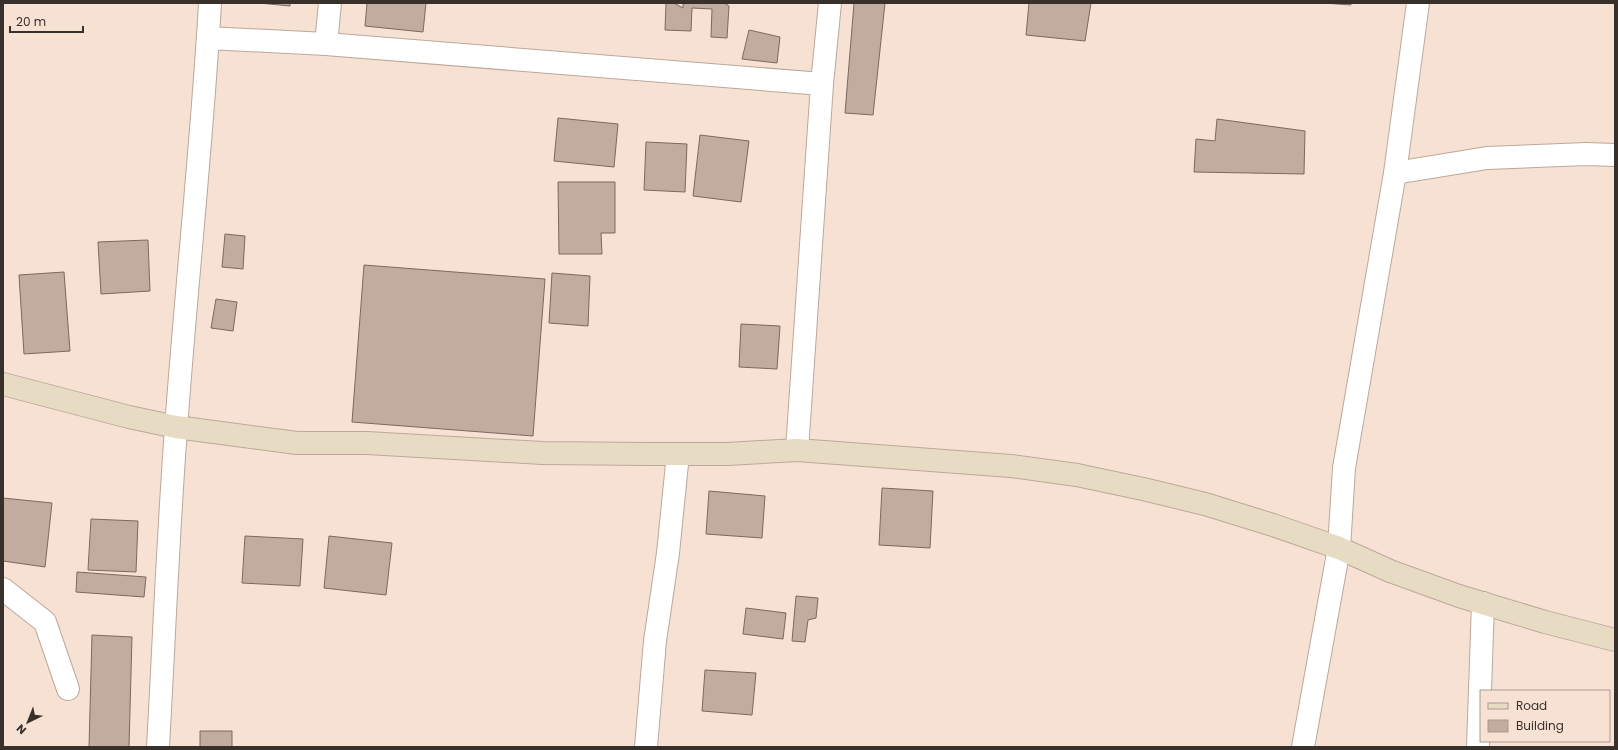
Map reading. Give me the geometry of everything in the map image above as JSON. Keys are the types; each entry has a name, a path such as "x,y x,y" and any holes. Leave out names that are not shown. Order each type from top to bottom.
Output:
{"street":[{"path":"158,747 176,427 204,98 210,3"},
{"path":"326,44 330,3"},
{"path":"797,450 822,84 830,3"},
{"path":"1303,747 1339,548 1344,468 1395,173 1418,3"},
{"path":"208,38 326,44 822,84"},
{"path":"1395,173 1487,158 1586,154 1615,155"},
{"path":"3,384 129,418 176,427 297,443 367,443 542,452 678,454 727,454 797,450 1011,466 1077,475 1205,504 1339,548 1390,571 1483,603 1545,622 1615,640"},
{"path":"646,747 655,641 668,553 678,454"},
{"path":"3,590 45,622 68,689"},
{"path":"1478,747 1483,603"}],"building":[{"path":"259,3 290,3 290,6"},
{"path":"367,3 426,3 423,32 365,26"},
{"path":"666,3 674,3 683,8 683,3 724,3 729,6 727,38 711,37 712,9 692,8 691,31 665,30"},
{"path":"854,3 885,3 873,115 845,113"},
{"path":"1029,3 1091,3 1085,41 1026,35"},
{"path":"1324,3 1351,3 1351,5"},
{"path":"749,30 780,37 777,63 742,59"},
{"path":"558,118 618,124 614,167 554,161"},
{"path":"1217,119 1305,131 1304,174 1194,172 1196,139 1215,141"},
{"path":"700,135 749,141 741,202 693,196"},
{"path":"646,142 687,144 685,192 644,190"},
{"path":"558,182 615,182 615,233 601,233 602,254 559,254"},
{"path":"225,234 245,236 243,269 222,267"},
{"path":"148,240 150,291 101,294 98,242"},
{"path":"364,265 545,279 533,436 352,422"},
{"path":"64,272 70,351 24,354 19,275"},
{"path":"552,273 590,276 588,326 549,323"},
{"path":"216,299 237,302 233,331 211,328"},
{"path":"741,324 780,326 777,369 739,367"},
{"path":"882,488 933,491 930,548 879,545"},
{"path":"709,491 765,496 762,538 706,534"},
{"path":"3,498 52,503 45,567 3,561"},
{"path":"91,519 138,521 136,572 88,570"},
{"path":"245,536 303,539 300,586 242,583"},
{"path":"329,536 392,543 386,595 324,588"},
{"path":"77,572 146,577 144,597 76,592"},
{"path":"796,596 818,598 816,618 808,620 805,642 792,641"},
{"path":"746,608 786,613 783,639 743,634"},
{"path":"92,635 132,637 129,747 89,747"},
{"path":"705,670 756,673 752,715 702,711"},
{"path":"200,731 232,731 232,747 200,747"}]}
